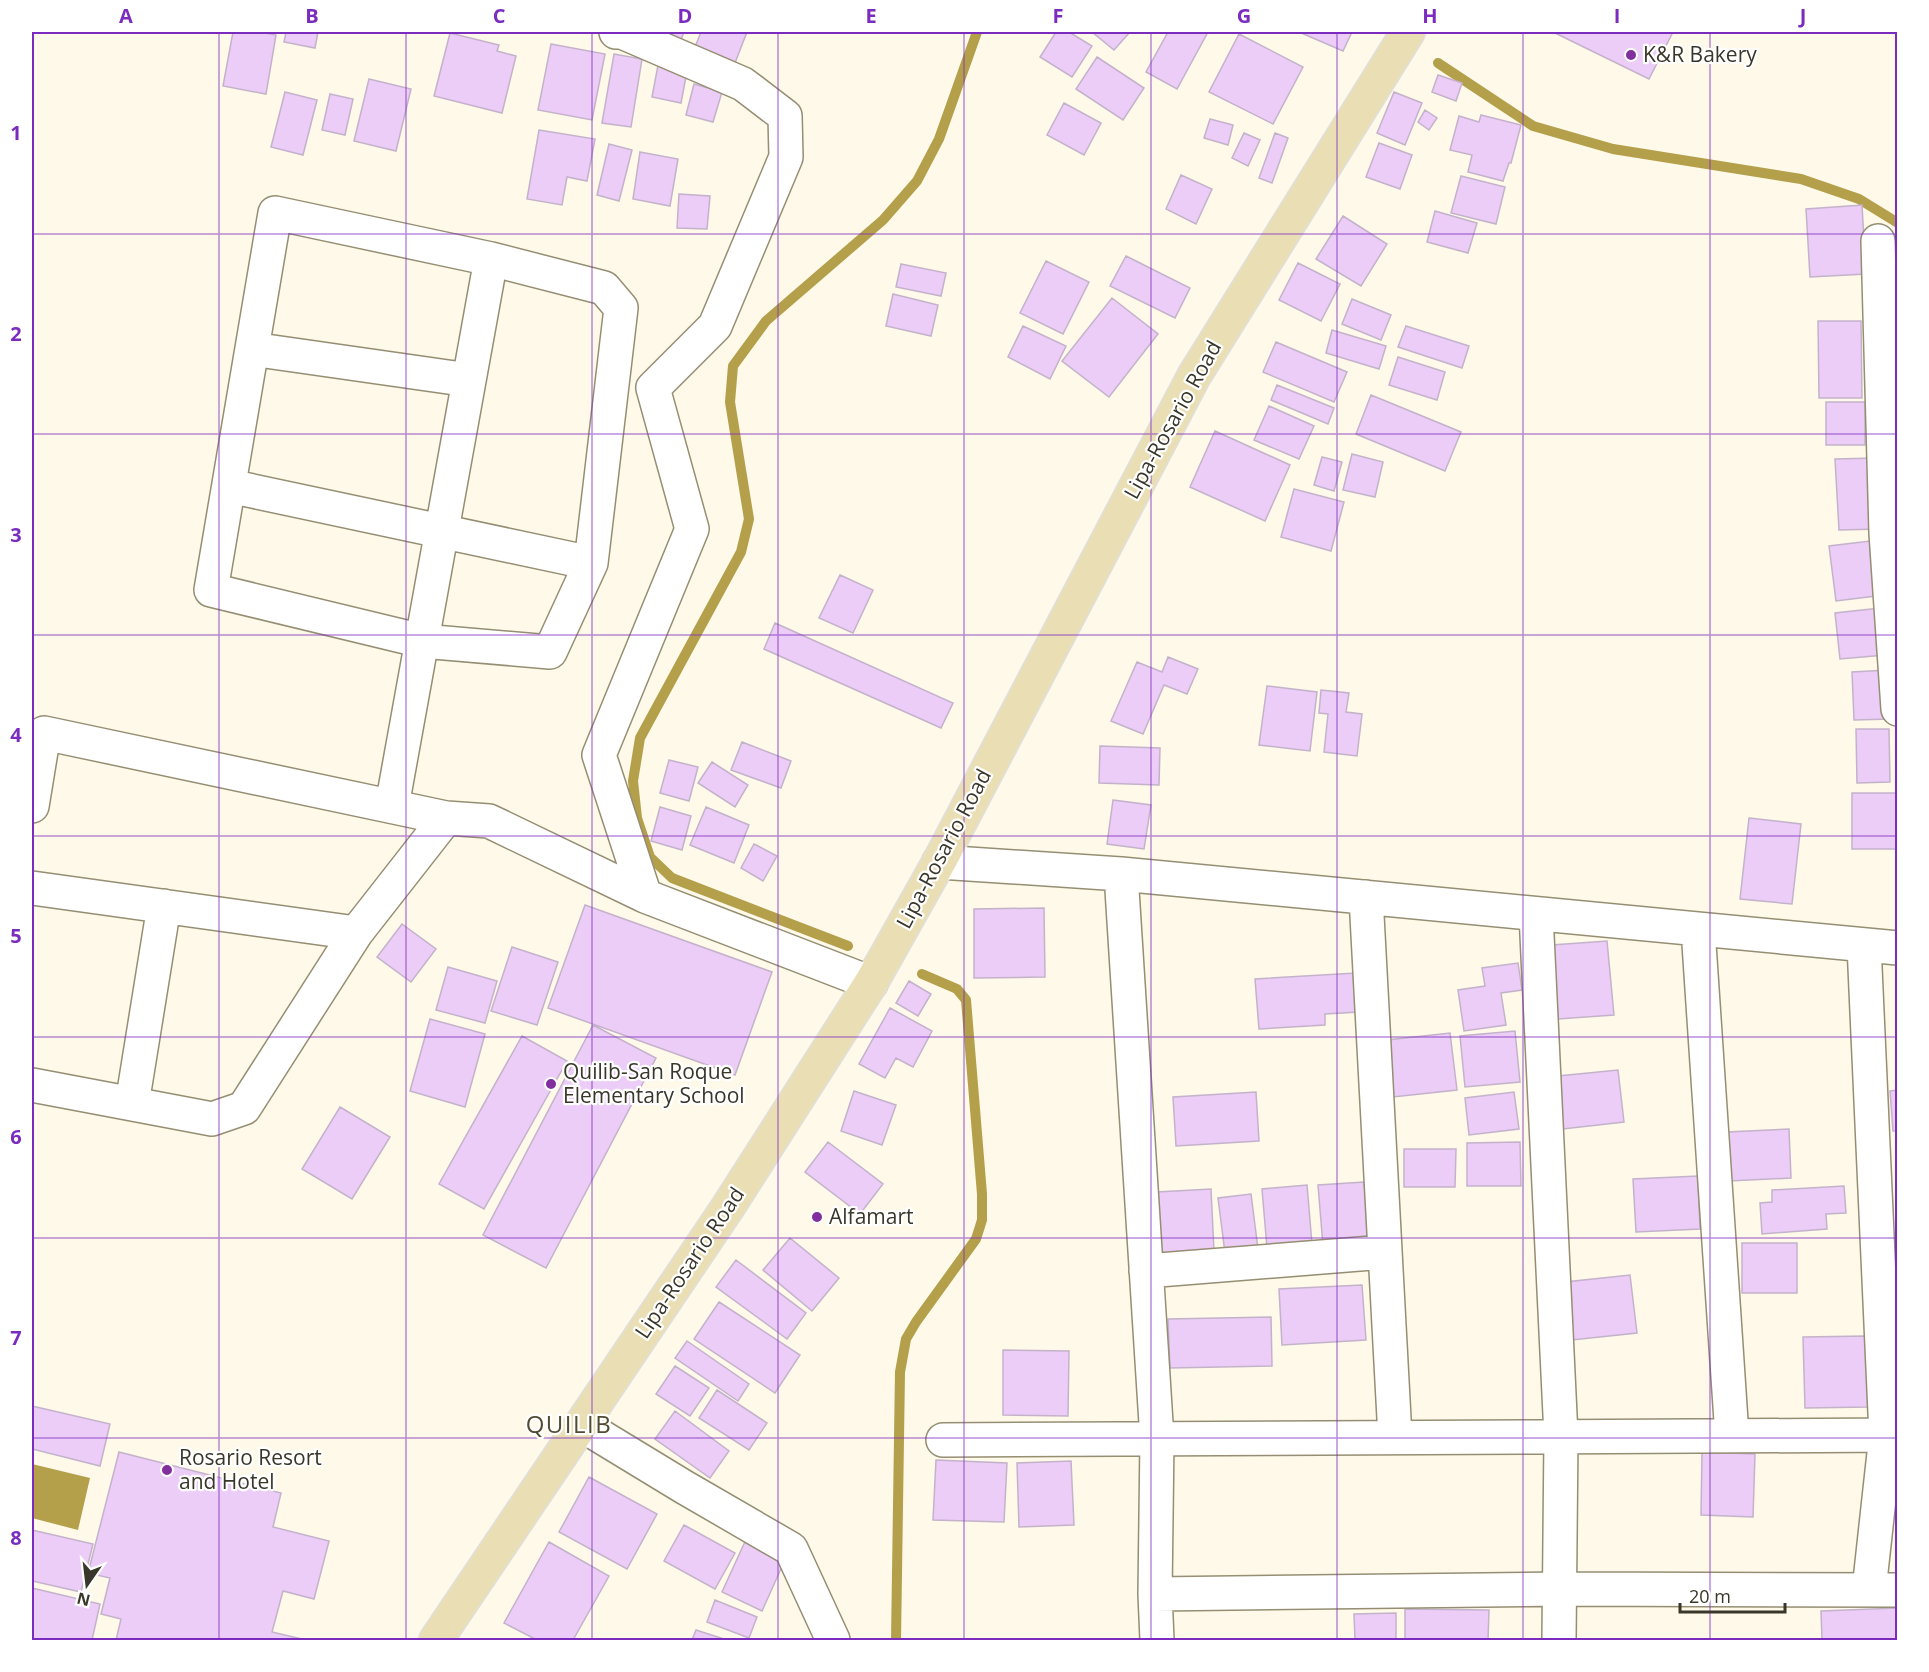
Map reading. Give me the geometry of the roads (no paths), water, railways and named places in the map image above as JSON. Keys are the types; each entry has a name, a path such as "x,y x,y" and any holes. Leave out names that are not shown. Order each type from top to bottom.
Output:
{"main road":[{"name":"Lipa-Rosario Road","path":"436,1641 728,1207 871,983 939,862 1194,376 1408,32"}],"street":[{"path":"616,32 622,32 743,84 784,116 786,157 715,326 653,388 692,529 599,755 645,896"},
{"path":"275,213 491,259 604,288 621,308 591,563 550,652 422,641 211,590 252,349 275,213"},
{"path":"1878,241 1898,709"},
{"path":"392,806 491,259"},
{"path":"252,349 469,380"},
{"path":"229,486 591,563"},
{"path":"32,806 44,733 446,818 489,821 645,896 871,983"},
{"path":"32,1085 212,1119 244,1108 356,933 446,818"},
{"path":"939,862 1121,874 1898,948"},
{"path":"1121,874 1157,1439 1156,1641"},
{"path":"32,888 356,933"},
{"path":"1366,897 1395,1437"},
{"path":"132,1104 164,906"},
{"path":"1536,914 1561,1436 1559,1641"},
{"path":"1698,929 1732,1436"},
{"path":"1155,1594 1559,1589 1883,1590 1892,1435 1864,945"},
{"path":"1146,1271 1385,1252"},
{"path":"582,1425 791,1549 828,1638"},
{"path":"943,1440 1892,1435"}],"waterway":[{"path":"848,946 672,878 650,857 637,818 633,781 640,738 741,552 749,519 730,402 733,366 766,321 883,220 917,181 939,139 977,32"},
{"path":"1438,63 1533,126 1613,149 1801,179 1859,199 1898,223"},
{"path":"896,1640 900,1372 906,1339 976,1239 982,1220 982,1194 966,1000 957,989 922,974"}],"place":[{"name":"K&R Bakery","path":"1631,55"},
{"name":"Quilib-San Roque Elementary School","path":"551,1084"},
{"name":"Alfamart","path":"817,1217"},
{"name":"Rosario Resort and Hotel","path":"167,1470"}],"district":[{"name":"QUILIB","path":"569,1425"}]}
